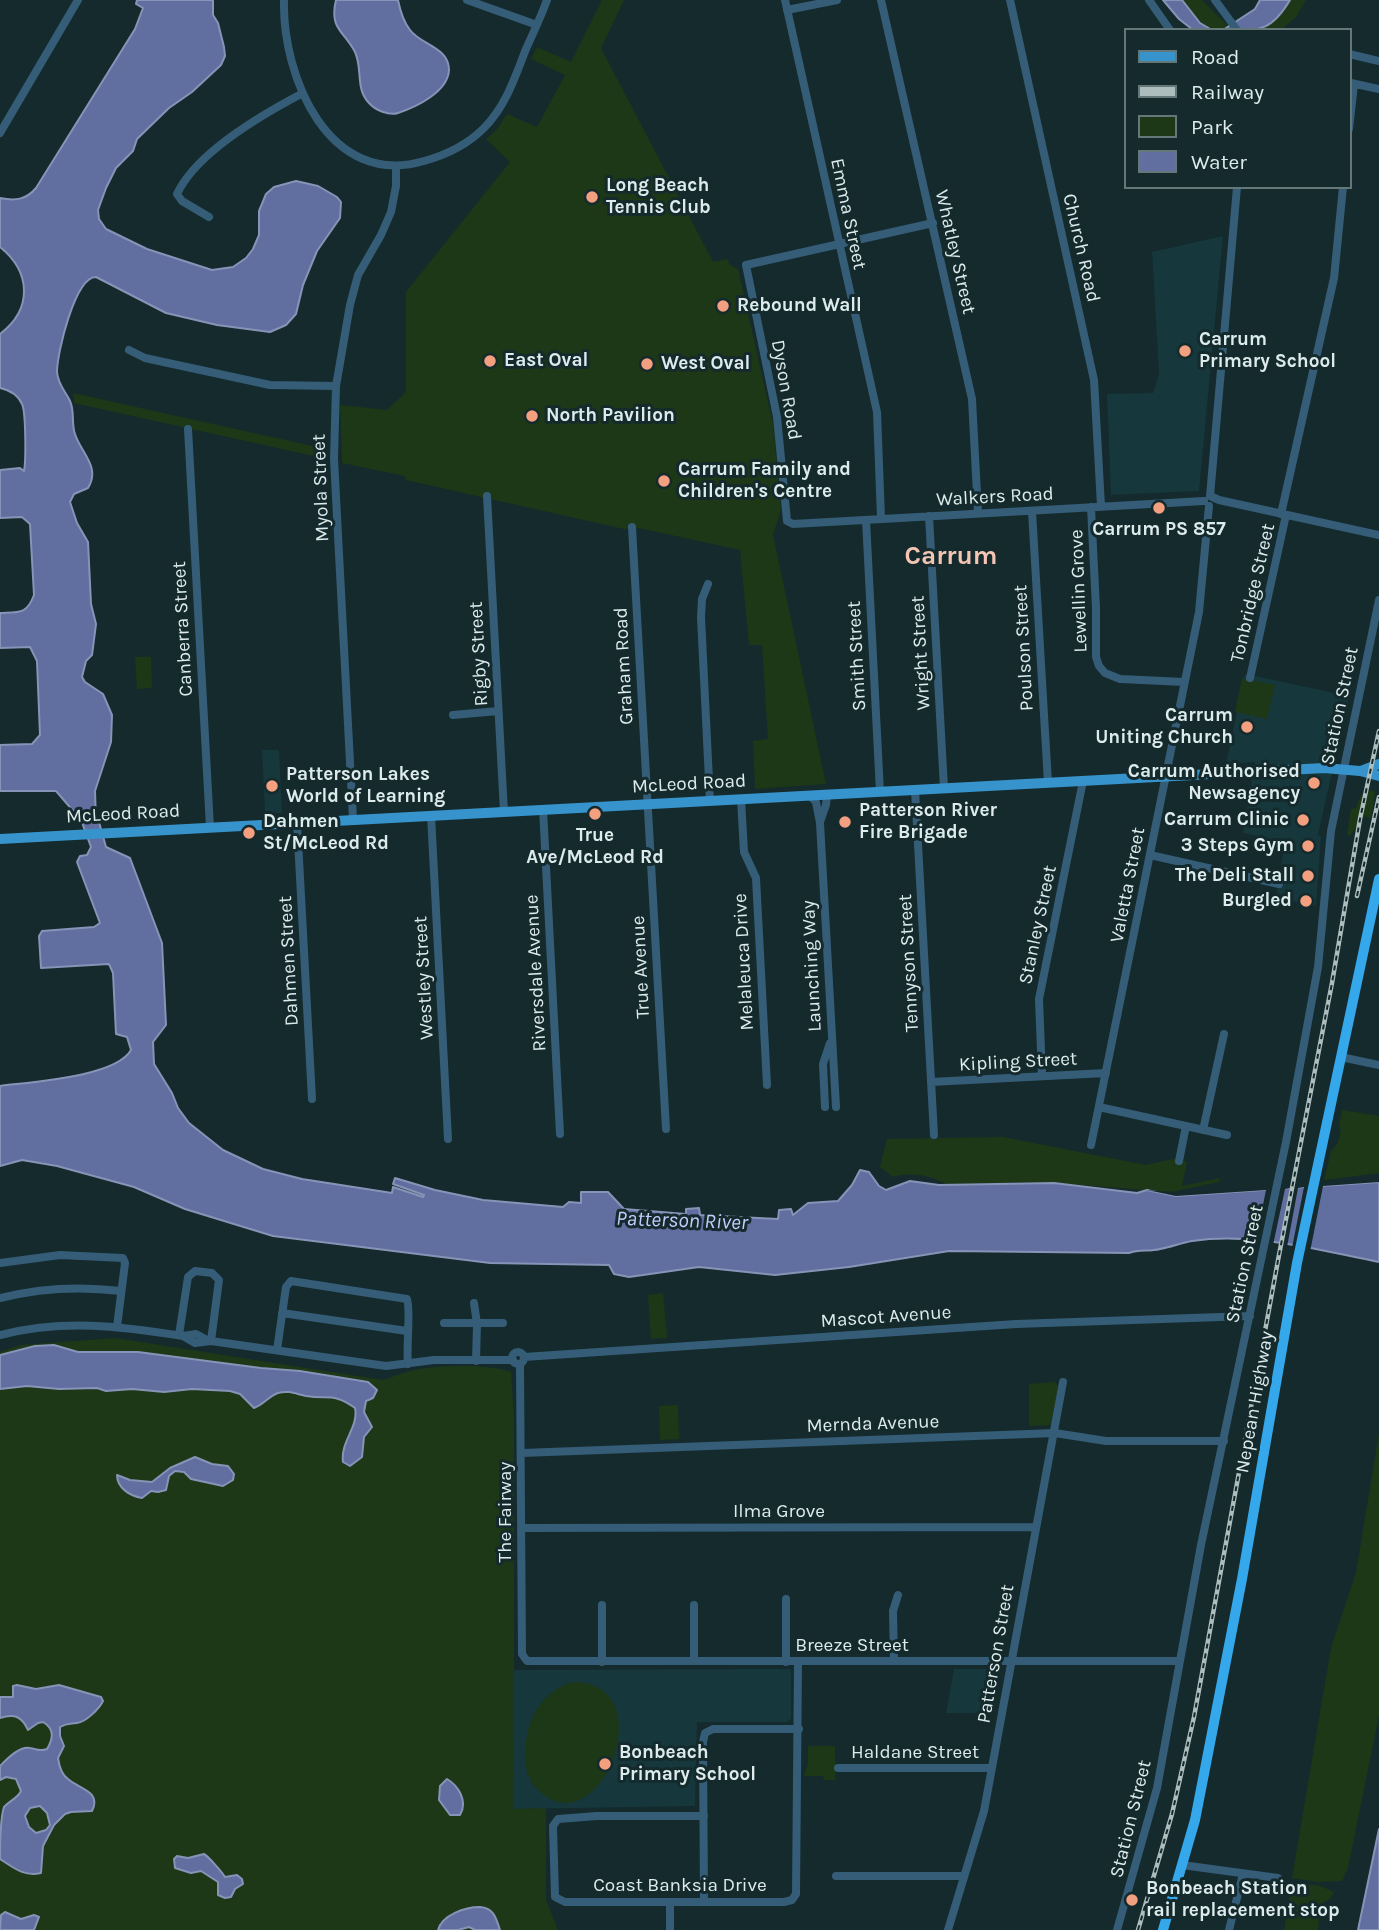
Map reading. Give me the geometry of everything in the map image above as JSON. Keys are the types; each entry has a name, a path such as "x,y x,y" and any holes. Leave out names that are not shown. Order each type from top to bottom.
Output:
{"highway":[{"name":"Nepean Highway","path":"1163,1930 1195,1820 1242,1579 1298,1258 1379,879"}],"main road":[{"path":"1360,771 1379,764"},
{"name":"McLeod Road","path":"0,839 1166,777 1343,769 1379,776"}],"street":[{"path":"0,133 78,0"},
{"path":"284,0 287,44 303,93 321,124 343,148 366,161 396,166 443,155 483,129 507,98 547,0"},
{"path":"467,0 537,25"},
{"name":"Emma Street","path":"785,0 877,412 881,518"},
{"path":"787,10 837,0"},
{"name":"Whatley Street","path":"881,0 972,399 978,513"},
{"name":"Church Road","path":"1010,0 1094,380 1101,506"},
{"path":"1149,0 1169,28"},
{"path":"1209,0 1217,3 1235,28"},
{"path":"1351,54 1379,61"},
{"path":"1352,83 1379,89"},
{"path":"209,217 182,201 177,194 181,185 211,153 234,134 303,93"},
{"name":"Myola Street","path":"354,819 334,459 335,386 358,275 391,212 396,186 396,166"},
{"name":"Valetta Street","path":"1091,1145 1200,606 1237,189"},
{"name":"Tonbridge Street","path":"1250,678 1334,278 1343,189"},
{"path":"838,244 933,223"},
{"name":"Dyson Road","path":"787,521 777,417 746,265 838,244"},
{"path":"129,350 145,358 270,385 335,386"},
{"name":"Canberra Street","path":"188,429 210,827"},
{"name":"Rigby Street","path":"487,496 504,811"},
{"name":"Walkers Road","path":"787,521 793,524 1209,501 1379,535"},
{"name":"Lewellin Grove","path":"1091,507 1096,657 1099,666 1105,673 1120,679 1185,682"},
{"name":"Poulson Street","path":"1032,511 1048,783"},
{"name":"Wright Street","path":"929,516 944,788"},
{"name":"Smith Street","path":"866,520 880,792"},
{"name":"Graham Road","path":"632,527 648,804"},
{"path":"708,584 702,599 701,617 710,801"},
{"name":"Station Street","path":"1117,1930 1152,1813 1201,1545 1281,1170 1318,967 1327,858 1379,600"},
{"path":"453,715 498,711"},
{"name":"Stanley Street","path":"1042,1076 1039,999 1083,781"},
{"name":"Tennyson Street","path":"915,790 934,1135"},
{"name":"Launching Way","path":"820,823 827,794"},
{"name":"Launching Way","path":"810,796 816,802 820,823 836,1107"},
{"name":"Melaleuca Drive","path":"741,799 744,852 756,878 766,1085"},
{"name":"True Avenue","path":"648,804 666,1129"},
{"name":"Riversdale Avenue","path":"543,809 560,1134"},
{"name":"Westley Street","path":"431,815 448,1139"},
{"name":"Dahmen Street","path":"297,822 312,1099"},
{"path":"1150,855 1279,884"},
{"path":"825,1107 824,1059 831,1033"},
{"path":"1203,1130 1224,1034"},
{"path":"1341,1057 1379,1065"},
{"name":"Kipling Street","path":"931,1082 1106,1073"},
{"path":"1099,1107 1227,1135"},
{"path":"1179,1161 1186,1126"},
{"path":"0,1263 60,1255 120,1257 125,1263 117,1327"},
{"path":"181,1336 188,1277 195,1271 212,1273 219,1280 209,1340"},
{"path":"277,1350 286,1287 291,1281 407,1299 410,1307 407,1331 408,1364"},
{"path":"0,1298 49,1289 121,1291"},
{"path":"474,1303 477,1360"},
{"path":"282,1313 407,1331"},
{"name":"Mascot Avenue","path":"0,1335 54,1325 117,1327 181,1336 196,1334 209,1340 386,1366 434,1360 519,1360 1016,1324 1250,1316"},
{"path":"444,1323 503,1323"},
{"name":"The Fairway","path":"519,1360 524,1659"},
{"name":"Patterson Street","path":"948,1930 984,1811 1063,1382"},
{"name":"Mernda Avenue","path":"522,1453 1055,1433 1106,1441 1224,1441"},
{"name":"Ilma Grove","path":"522,1528 1035,1527"},
{"path":"894,1661 893,1611 898,1595"},
{"path":"786,1599 786,1662"},
{"path":"602,1605 602,1662"},
{"path":"694,1605 694,1661"},
{"name":"Breeze Street","path":"524,1659 529,1662 1180,1661"},
{"name":"Coast Banksia Drive","path":"704,1816 562,1817 554,1823 553,1891 557,1900 784,1902 796,1896 798,1661"},
{"path":"704,1902 705,1733 713,1729 799,1729"},
{"name":"Haldane Street","path":"838,1768 991,1768"},
{"path":"1182,1865 1278,1878"},
{"path":"1230,1930 1243,1874"},
{"path":"836,1876 964,1877"},
{"path":"670,1902 670,1930"}],"shaded area":[{"name":"Carrum Primary School","path":"1223,236 1199,491 1111,495 1107,394 1153,393 1159,374 1152,252"},
{"path":"1245,674 1349,696 1318,835 1321,836 1316,906 1276,897 1285,842 1243,833 1255,762 1226,764"},
{"name":"Patterson Lakes World of Learning","path":"262,750 279,750 282,813 265,814"},
{"name":"Bonbeach Primary School","path":"791,1669 791,1718 788,1722 697,1722 695,1806 514,1809 514,1670"},
{"path":"954,1669 998,1669 989,1713 946,1713"}],"green space":[{"path":"602,0 624,0 601,48 713,262 727,259 730,265 738,269 773,424 781,509 773,535 826,784 755,789 753,741 768,739 762,645 749,645 740,550 639,528 624,529 342,463 340,405 387,410 406,392 406,292 510,162 486,139 498,128 507,114 537,127 565,75 531,59 537,47 571,62"},
{"path":"1182,0 1202,0 1229,27 1208,27"},
{"path":"1290,0 1306,0 1296,17 1283,28 1264,28 1285,9"},
{"path":"73,393 326,449 327,459 74,403"},
{"path":"135,657 151,657 152,688 137,689"},
{"path":"1242,678 1275,685 1267,719 1235,712"},
{"path":"1370,790 1375,792 1371,819 1365,816 1350,836 1347,835 1351,809 1356,808 1361,795"},
{"path":"1342,1110 1379,1116 1379,1173 1324,1180 1331,1151 1338,1143"},
{"path":"1003,1137 1146,1165 1173,1159 1187,1162 1182,1186 1220,1178 1219,1182 1171,1192 1044,1182 946,1184 920,1175 893,1177 880,1167 887,1139"},
{"path":"663,1293 667,1338 651,1339 648,1295"},
{"path":"115,1338 383,1380 414,1370 440,1367 479,1366 511,1372 514,1418 514,1809 546,1808 546,1900 558,1930 0,1930 0,1352 21,1345"},
{"path":"1055,1382 1058,1386 1052,1425 1029,1426 1029,1384"},
{"path":"678,1405 679,1439 660,1440 659,1406"},
{"path":"1379,1433 1379,1715 1348,1868 1342,1881 1318,1882 1292,1878 1331,1648 1356,1573"},
{"path":"573,1682 601,1689 615,1708 619,1733 613,1759 600,1783 581,1799 559,1802 536,1788 530,1779 525,1757 526,1745 536,1710 549,1695"},
{"path":"808,1746 835,1746 835,1780 824,1780 823,1776 804,1776 808,1763"},
{"path":"1292,1882 1321,1886 1334,1892 1330,1899 1321,1904 1318,1930 1284,1930"}],"water":[{"name":"Patterson River","path":"137,0 213,0 213,15 218,23 225,56 221,65 192,92 169,108 137,139 133,151 116,168 98,210 99,219 106,229 147,249 212,270 233,267 253,249 259,235 259,211 266,194 274,187 296,181 318,186 341,202 340,218 317,251 303,285 296,314 286,325 270,332 217,325 166,313 96,277 88,280 74,302 58,362 58,377 71,405 75,434 89,460 92,473 88,488 74,494 70,502 77,523 88,542 91,604 96,624 92,655 86,661 82,677 103,694 112,715 111,742 95,791 96,820 99,822 106,847 130,858 162,943 166,1025 153,1042 154,1064 189,1123 223,1150 263,1169 302,1179 392,1193 393,1187 423,1197 424,1195 393,1184 395,1178 483,1200 563,1207 569,1202 581,1203 581,1192 608,1192 624,1209 686,1214 686,1209 699,1208 700,1215 778,1219 779,1210 791,1209 793,1215 808,1203 838,1201 852,1185 860,1170 869,1172 879,1186 886,1190 910,1181 939,1185 1054,1183 1137,1193 1147,1190 1176,1196 1379,1182 1379,1262 1286,1244 1216,1239 1129,1253 949,1251 849,1267 775,1275 699,1267 629,1277 614,1274 609,1265 490,1263 273,1236 185,1209 134,1187 57,1166 22,1160 0,1166 0,1086 91,1072 122,1059 131,1050 127,1037 116,1034 113,973 109,964 41,968 39,936 42,931 94,927 100,923 77,862 80,856 87,855 91,847 81,820 56,791 0,791 0,745 32,744 40,735 37,661 30,647 0,648 0,613 22,611 29,606 34,595 30,524 22,517 0,518 0,470 20,468 24,471 25,448 22,404 13,393 0,388 0,334 18,313 24,290 18,268 0,247 0,198 20,199 36,188 135,29 143,8 136,4"},
{"path":"336,0 398,0 410,30 440,51 448,62 449,70 443,85 422,103 398,113 386,113 372,106 362,92 355,52 336,24"},
{"path":"1163,0 1182,0 1200,23 1209,28 1190,28"},
{"path":"1260,0 1290,0 1276,19 1262,28 1226,28 1255,9"},
{"path":"54,1345 78,1352 138,1352 300,1371 368,1382 377,1390 373,1398 366,1401 364,1412 372,1427 364,1437 362,1457 350,1466 343,1462 343,1455 356,1415 355,1408 336,1398 282,1392 254,1408 240,1394 230,1391 106,1391 97,1388 27,1386 0,1389 0,1355 35,1346"},
{"path":"195,1457 212,1464 228,1466 234,1474 233,1480 223,1486 191,1479 184,1472 175,1471 169,1476 166,1490 151,1491 142,1498 125,1491 119,1484 117,1475 130,1480 152,1482 170,1468"},
{"path":"59,1685 101,1697 103,1701 84,1720 60,1727 64,1746 58,1758 61,1770 68,1779 92,1795 94,1804 92,1811 65,1814 54,1825 43,1846 41,1873 35,1874 19,1871 0,1859 4,1807 21,1791 16,1779 6,1777 0,1780 0,1766 22,1749 47,1749 52,1738 50,1728 43,1722 28,1730 17,1717 0,1718 0,1697 13,1697 13,1686 36,1689","holes":["40,1806 47,1813 50,1825 46,1830 36,1833 29,1827 25,1816 30,1808"]},
{"path":"447,1779 455,1786 463,1800 460,1815 450,1815 439,1800 440,1786"},
{"path":"1379,1829 1379,1930 1358,1930"},
{"path":"204,1854 225,1877 237,1875 242,1879 243,1884 235,1889 231,1897 218,1895 218,1882 201,1871 191,1873 175,1868 174,1859 177,1856 188,1858"},
{"path":"480,1907 491,1912 500,1930 475,1930 469,1927 438,1930 444,1920 455,1913"},
{"path":"5,1912 21,1919 34,1915 39,1917 34,1930 0,1930 1,1915"}],"pier":[{"path":"1379,1178 1379,1182 1323,1186 1310,1252 1292,1248 1304,1187 1298,1188 1287,1247 1279,1246 1290,1188 1285,1189 1273,1245 1252,1243 1256,1240 1266,1190 1176,1196 1147,1190 1185,1193"}],"railway":[{"path":"1138,1930 1172,1814 1194,1717 1332,983 1360,819 1379,731"},
{"path":"1357,896 1379,797"}],"place":[{"name":"Long Beach Tennis Club","path":"592,197"},
{"name":"Rebound Wall","path":"723,306"},
{"name":"Carrum Primary School","path":"1185,351"},
{"name":"East Oval","path":"490,361"},
{"name":"West Oval","path":"647,364"},
{"name":"North Pavilion","path":"532,416"},
{"name":"Carrum Family and Children's Centre","path":"664,481"},
{"name":"Carrum PS 857","path":"1159,508"},
{"name":"Carrum Uniting Church","path":"1247,727"},
{"name":"Carrum Authorised Newsagency","path":"1314,783"},
{"name":"Patterson Lakes World of Learning","path":"272,786"},
{"name":"True Ave/McLeod Rd","path":"595,814"},
{"name":"Carrum Clinic","path":"1303,820"},
{"name":"Patterson River Fire Brigade","path":"845,822"},
{"name":"Dahmen St/McLeod Rd","path":"249,833"},
{"name":"3 Steps Gym","path":"1308,846"},
{"name":"The Deli Stall","path":"1308,876"},
{"name":"Burgled","path":"1306,901"},
{"name":"Bonbeach Primary School","path":"605,1764"},
{"name":"Bonbeach Station rail replacement stop","path":"1132,1900"}],"district":[{"name":"Carrum","path":"951,557"}]}
